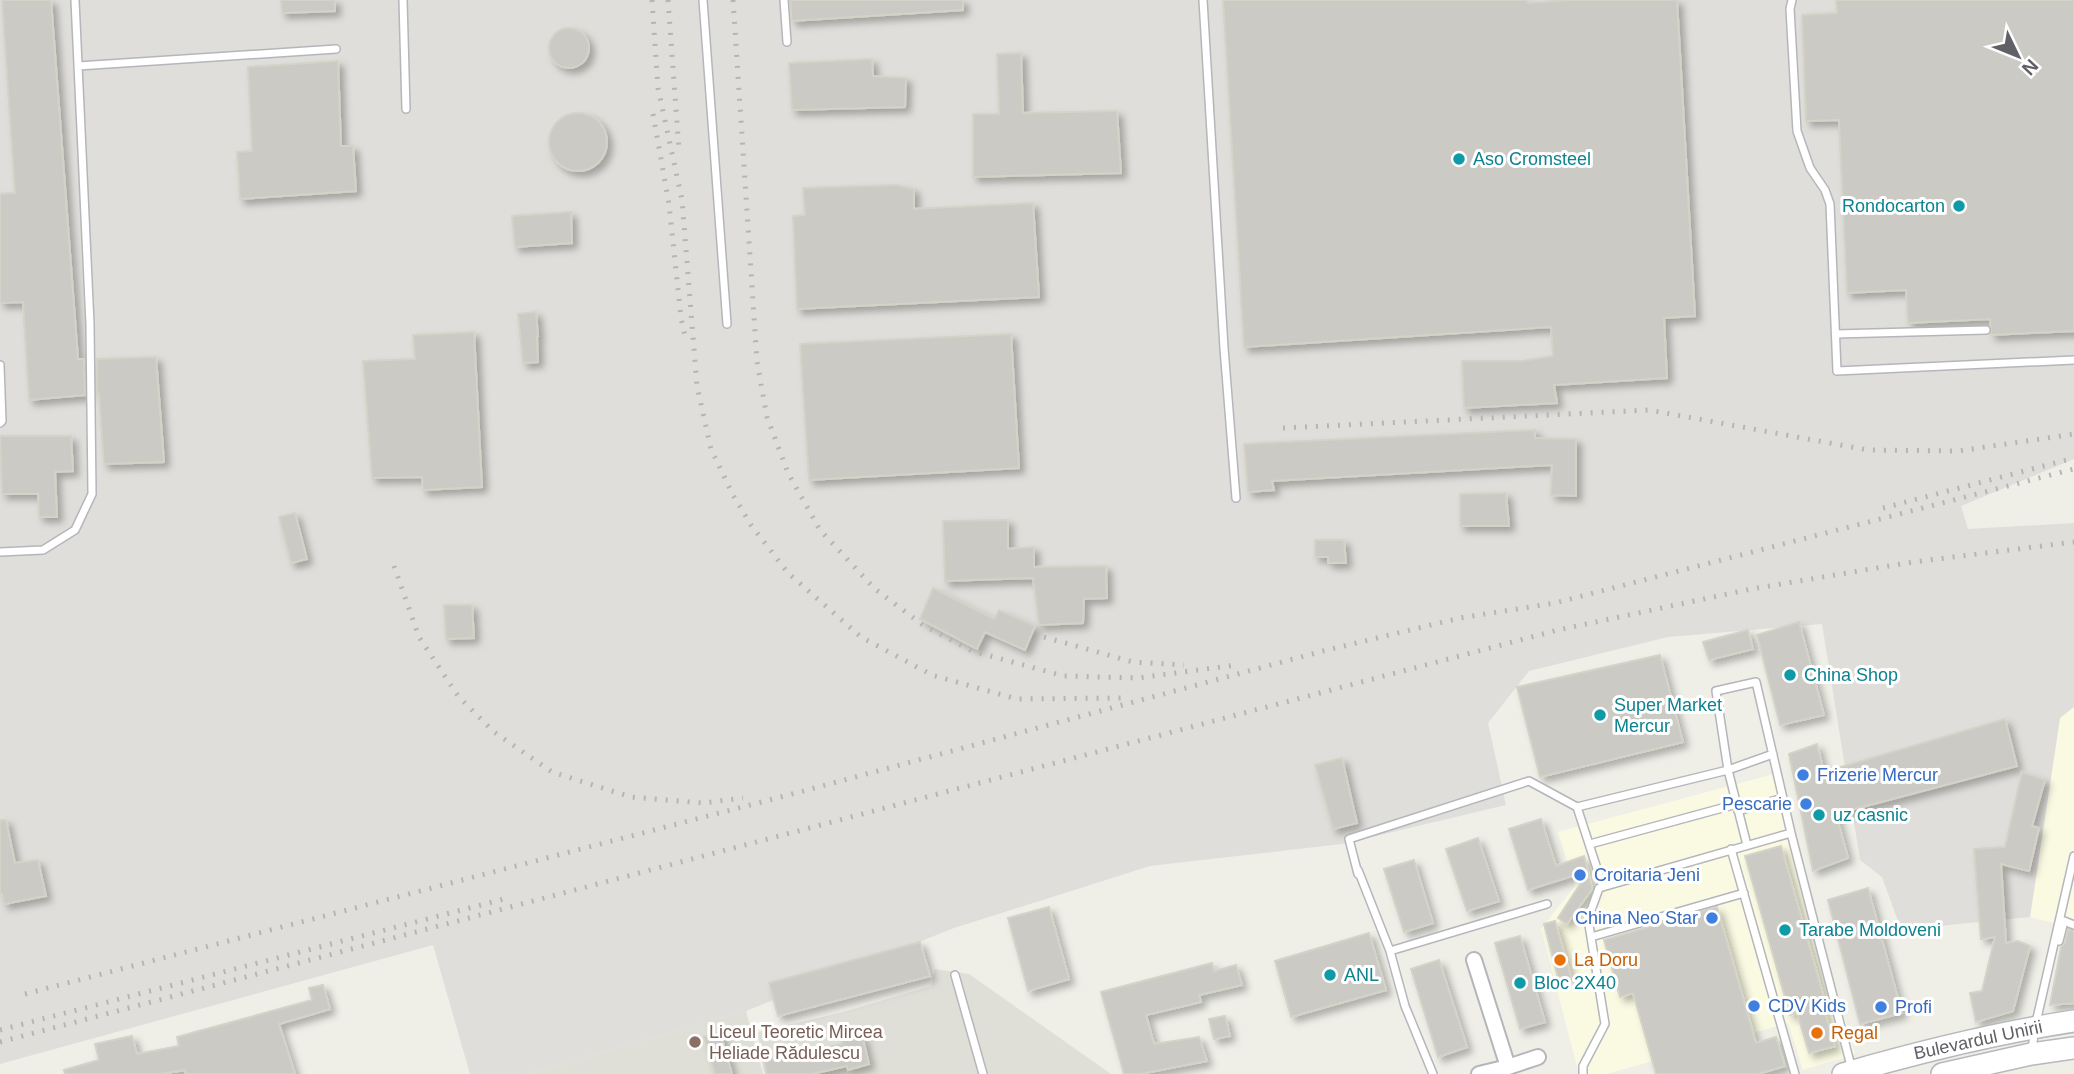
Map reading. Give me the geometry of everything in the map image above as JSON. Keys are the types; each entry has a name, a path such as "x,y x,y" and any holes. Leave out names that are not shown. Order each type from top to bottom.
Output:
{"main road":[{"name":"Bulevardul Unirii","path":"1850,1073 1928,1051 2074,1021"},
{"name":"Bulevardul Unirii","path":"1942,1074 2031,1054 2074,1048"},
{"path":"1928,1051 1934,1074"}],"street":[{"path":"1474,960 1508,1067"},
{"path":"1479,1074 1538,1058"}],"lane":[{"path":"0,552 43,550 75,530 92,494 90,324 75,0"},
{"path":"403,0 406,109"},
{"path":"703,0 727,324"},
{"path":"783,0 787,42"},
{"path":"1203,0 1236,498"},
{"path":"1792,0 1790,9 1797,131 1810,168 1825,190 1830,204 1837,371 2074,360"},
{"path":"78,65 336,49"},
{"path":"1836,334 1986,330"},
{"path":"0,365 0,423"},
{"path":"1747,845 1728,770 1716,691 1755,682 1850,1073"},
{"path":"1577,807 1728,770 1773,754"},
{"path":"1433,1074 1405,1006 1390,951 1358,874 1349,839 1529,781 1577,807 1603,887"},
{"path":"1590,844 1783,798"},
{"path":"1583,1074 1583,1066 1605,1024 1588,919 1599,888 1791,833"},
{"path":"1731,849 1795,1074"},
{"path":"1356,852 1358,874"},
{"path":"2031,1054 2074,856"},
{"path":"1591,937 1744,894"},
{"path":"1390,951 1547,904"},
{"path":"2046,976 2057,951 2064,921 2074,925"},
{"path":"954,975 983,1074"}],"shaded area":[{"path":"0,0 2074,0 2074,459 1961,506 1968,529 2074,523 2074,707 2060,718 2030,917 1902,932 1882,877 1860,860 1822,624 1668,637 1529,671 1488,723 1506,805 1342,844 1150,866 954,928 746,1011 527,1074 470,1074 433,945 0,1064"},
{"path":"2073,707 2074,928 2030,917 2060,718"},
{"path":"1774,774 1855,1054 1803,1070 1788,1023 1606,1074 1579,1074 1541,929 1575,886 1558,832"},
{"path":"935,969 969,974 1111,1074 765,1074 758,1032 843,1012 931,986"},
{"name":"Liceul Teoretic Mircea Heliade Rădulescu","path":"746,1011 763,1074 527,1074"}],"building":[{"path":"2,0 51,0 78,359 84,359 85,395 29,400 23,302 0,303 0,194 15,193"},
{"path":"281,0 335,0 335,11 282,13"},
{"path":"790,0 963,0 963,10 792,21"},
{"name":"Aso Cromsteel","path":"1223,0 1527,0 1528,3 1570,0 1677,0 1695,316 1664,318 1667,378 1554,385 1557,403 1464,408 1462,361 1522,361 1553,356 1551,327 1244,347"},
{"name":"Rondocarton","path":"1836,0 2074,0 2074,331 1991,335 1990,319 1908,323 1906,290 1847,293 1839,120 1806,121 1802,15 1837,13"},
{"path":"569,28 583,34 589,48 583,62 569,68 555,62 549,48 555,34"},
{"path":"1021,53 1023,113 1117,111 1121,173 973,177 973,114 999,114 997,54"},
{"path":"872,59 873,76 906,78 905,107 792,110 789,63"},
{"path":"338,61 341,146 353,146 356,191 240,199 237,152 252,151 248,67"},
{"path":"578,113 594,118 602,126 607,142 602,158 594,166 578,171 562,166 554,158 549,142 554,126 562,118"},
{"path":"897,185 914,189 914,209 1033,203 1039,297 797,309 793,216 805,215 803,188"},
{"path":"571,212 572,243 515,247 512,216"},
{"path":"536,312 538,362 523,363 518,314"},
{"path":"474,332 482,487 423,490 422,477 372,478 363,361 415,359 413,335"},
{"path":"1011,334 1019,468 809,480 800,344"},
{"path":"156,357 164,462 104,464 99,394 97,395 97,359"},
{"path":"1535,430 1535,438 1576,439 1576,496 1551,495 1552,465 1272,481 1274,490 1248,492 1244,444"},
{"path":"0,436 71,436 73,471 55,472 57,517 39,517 38,494 2,494"},
{"path":"1506,493 1509,526 1460,526 1460,494"},
{"path":"295,513 307,559 291,563 279,517"},
{"path":"1008,520 1008,549 1034,547 1034,567 1106,566 1107,598 1084,599 1083,623 1039,625 1033,578 945,581 943,521"},
{"path":"1315,540 1344,540 1346,563 1328,563 1328,557 1315,557"},
{"path":"933,588 994,619 999,610 1035,626 1025,650 985,632 977,649 920,619"},
{"path":"444,605 472,605 474,638 446,639"},
{"name":"China Shop","path":"1799,622 1824,715 1780,725 1757,635"},
{"path":"1748,630 1753,649 1709,660 1703,642"},
{"name":"Super Market Mercur","path":"1660,655 1683,742 1540,777 1517,687"},
{"path":"2005,719 2017,766 1836,814 1848,858 1813,871 1789,754 1817,744 1824,772"},
{"path":"1342,758 1357,823 1333,829 1315,765"},
{"path":"2022,772 2045,780 2032,826 2039,828 2029,871 2001,864 2006,943 2018,941 2030,946 2013,1011 1976,1022 1970,993 1982,991 1995,937 1981,939 1974,849 2005,847"},
{"path":"1541,819 1556,866 1584,856 1588,871 1528,890 1509,829"},
{"path":"0,820 6,820 15,863 38,860 46,896 4,904 0,894"},
{"path":"1478,838 1499,901 1467,911 1446,849"},
{"name":"Tarabe Moldoveni","path":"1781,846 1835,1046 1809,1053 1797,1013 1790,1015 1745,856"},
{"path":"1414,860 1433,923 1404,932 1384,869"},
{"path":"1588,872 1592,889 1567,924 1558,918"},
{"path":"1868,888 1902,1013 1860,1024 1828,900"},
{"path":"1049,907 1069,979 1028,991 1008,918"},
{"path":"1717,907 1756,1043 1776,1037 1785,1066 1758,1074 1656,1074 1633,993 1620,997 1604,940"},
{"name":"La Doru","path":"1555,921 1571,977 1558,978 1544,924"},
{"path":"2068,929 2074,931 2074,1003 2050,1005 2061,947 2065,943"},
{"name":"ANL","path":"1369,933 1386,990 1291,1017 1275,961"},
{"name":"Bloc 2X40","path":"1520,936 1545,1022 1520,1029 1495,943"},
{"path":"920,942 930,976 778,1016 769,983"},
{"path":"1439,960 1467,1047 1438,1057 1411,969"},
{"path":"1212,963 1214,971 1236,965 1242,985 1199,995 1201,1002 1146,1015 1154,1044 1199,1037 1207,1061 1140,1074 1124,1074 1101,992"},
{"path":"323,985 330,1009 279,1024 295,1074 186,1074 185,1070 160,1074 65,1074 64,1070 99,1060 95,1044 132,1036 137,1054 179,1046 177,1037 312,1000 309,988"},
{"path":"1225,1016 1230,1036 1214,1039 1209,1019"},
{"path":"720,1032 732,1074 715,1074 704,1037"},
{"path":"862,1035 869,1064 848,1070 847,1066 812,1074 767,1074 764,1061 842,1044 841,1040"}],"railway":[{"path":"652,0 658,88 682,200 697,386 711,449 751,525 788,573 861,637 932,675 1017,699 1121,698"},
{"path":"668,0 679,150"},
{"path":"733,0 757,362 767,417 788,473 820,530 875,589 923,625 972,651 1064,676 1138,678 1236,665"},
{"path":"653,114 669,204 685,336"},
{"path":"1283,428 1649,410 1868,450 1958,451 2074,434"},
{"path":"1883,508 2074,458"},
{"path":"25,994 796,793 1323,651 1460,618 1555,603 2074,469"},
{"path":"0,1042 1558,630 1751,589 1913,562 2074,542"},
{"path":"394,566 419,637 458,696 494,732 552,772 631,797 703,803 743,798"},
{"path":"1044,637 1133,662 1184,665"},
{"path":"0,1030 504,899"}],"place":[{"name":"Aso Cromsteel","path":"1459,159"},
{"name":"Rondocarton","path":"1959,206"},
{"name":"China Shop","path":"1790,675"},
{"name":"Super Market Mercur","path":"1600,715"},
{"name":"Frizerie Mercur","path":"1803,775"},
{"name":"Pescarie","path":"1806,804"},
{"name":"uz casnic","path":"1819,815"},
{"name":"Croitaria Jeni","path":"1580,875"},
{"name":"China Neo Star","path":"1712,918"},
{"name":"Tarabe Moldoveni","path":"1785,930"},
{"name":"La Doru","path":"1560,960"},
{"name":"ANL","path":"1330,975"},
{"name":"Bloc 2X40","path":"1520,983"},
{"name":"CDV Kids","path":"1754,1006"},
{"name":"Profi","path":"1881,1007"},
{"name":"Regal","path":"1817,1033"},
{"name":"Liceul Teoretic Mircea Heliade Rădulescu","path":"695,1042"}]}
